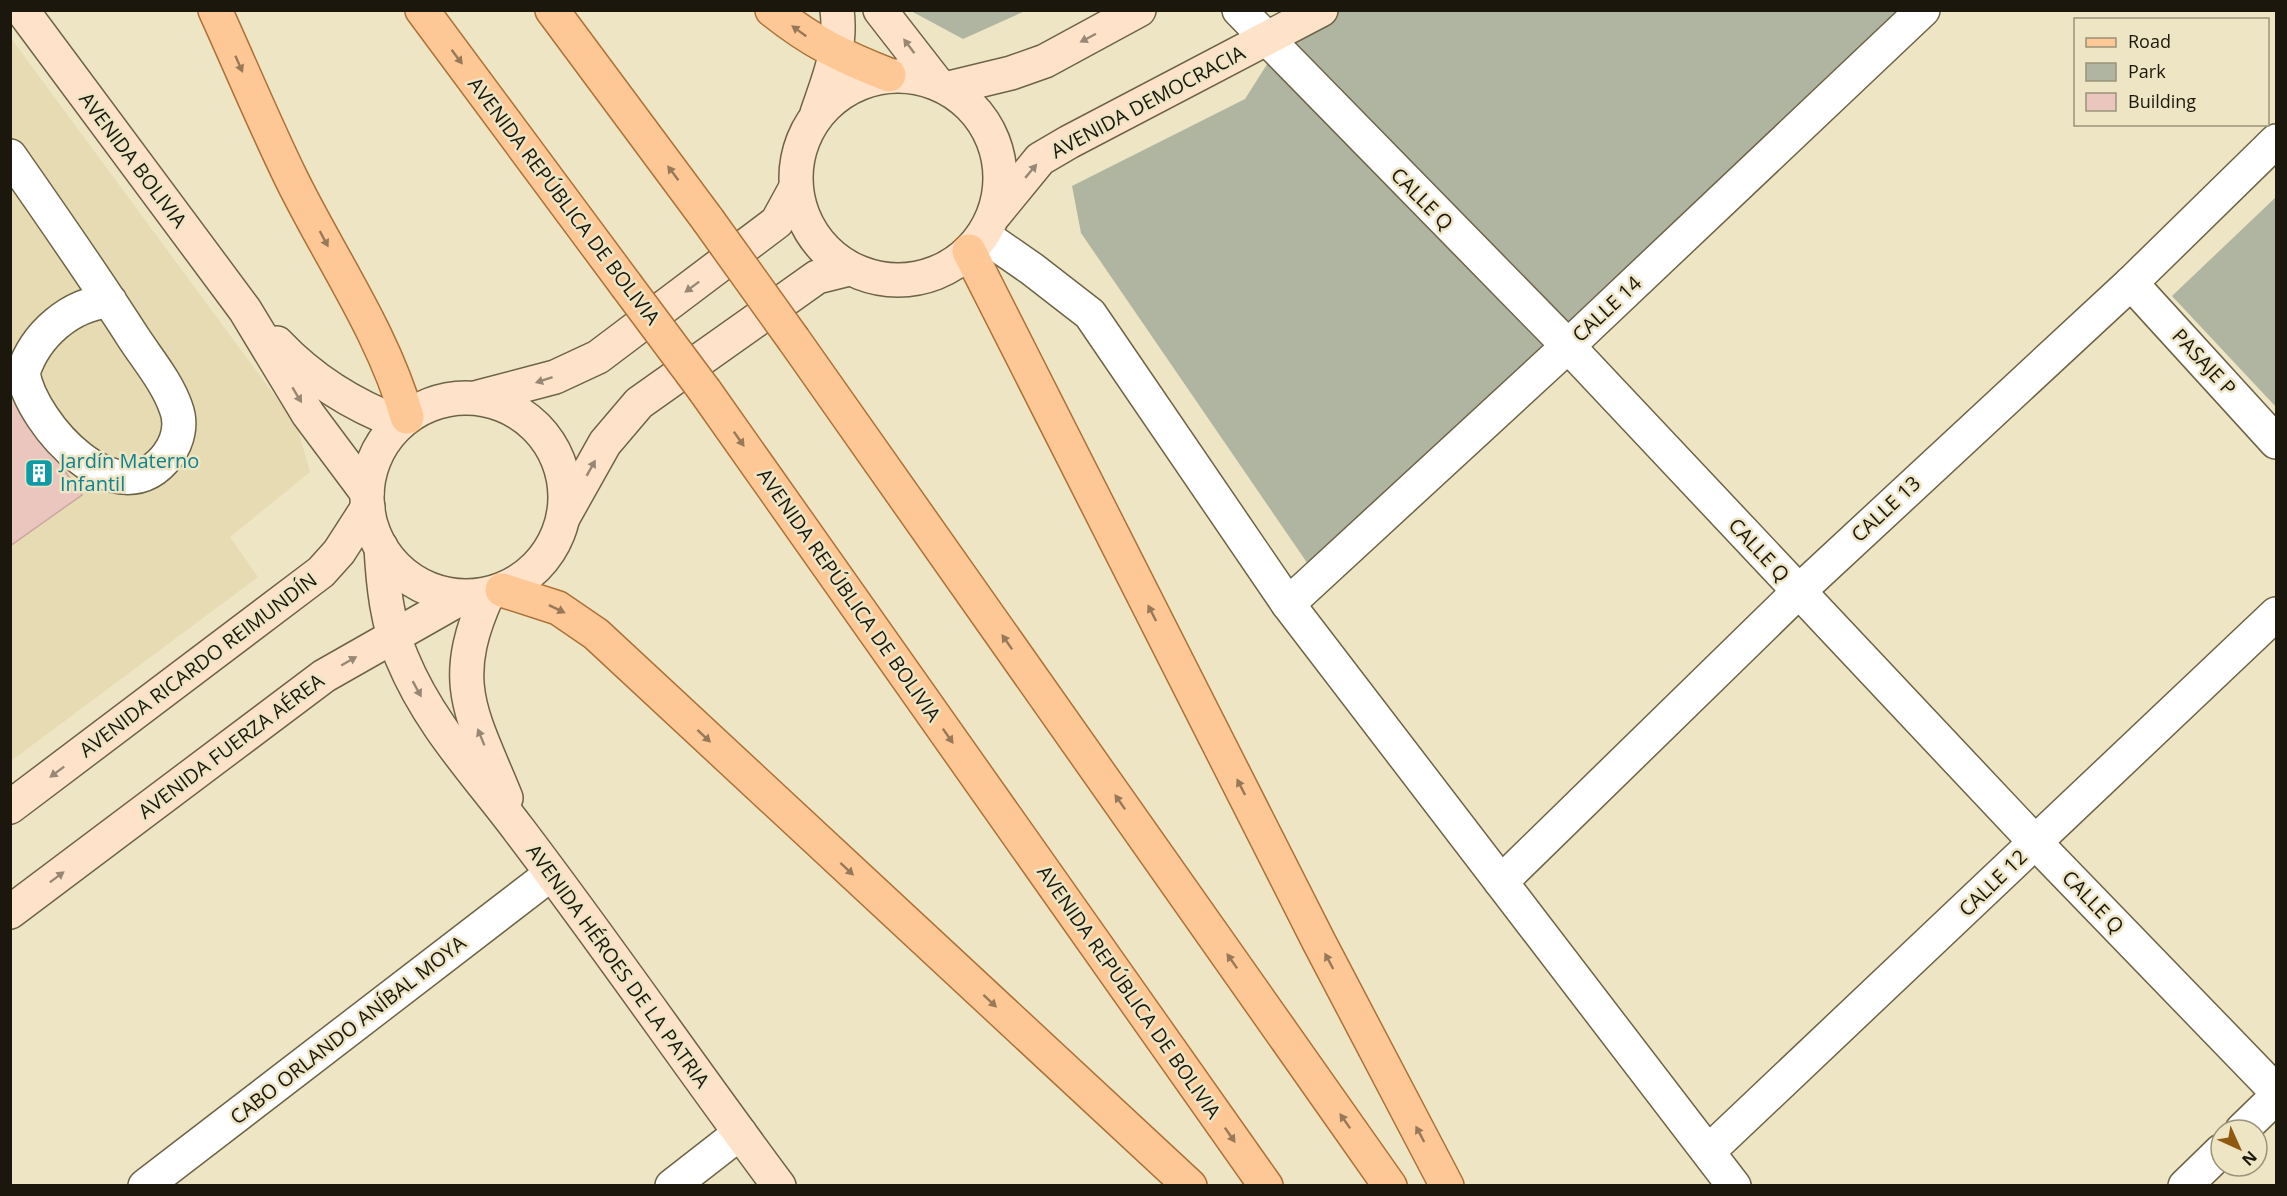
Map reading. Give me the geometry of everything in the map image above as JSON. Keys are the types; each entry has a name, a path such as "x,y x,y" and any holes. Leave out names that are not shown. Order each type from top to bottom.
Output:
{"main road":[{"name":"AVENIDA BOLIVIA","path":"22,10 245,310 308,414 367,500"},
{"path":"215,10 292,180 382,350 397,383 403,420"},
{"name":"AVENIDA REPÚBLICA DE BOLIVIA","path":"422,10 705,391 1266,1185"},
{"path":"552,10 794,340 1390,1185"},
{"path":"772,10 802,34 837,54 889,75"},
{"path":"837,10 840,32 837,54 816,116 803,139 796,163 795,189 801,213 812,236 829,255 849,269 880,279 912,280 943,270 982,234 1000,187 999,158 990,130 972,106 943,85 880,10"},
{"path":"816,116 836,96 853,86 889,75 913,76 943,85 1011,73 1045,61 1139,10"},
{"name":"AVENIDA DEMOCRACIA","path":"982,234 1040,159 1321,10"},
{"path":"795,189 777,222 770,228 598,357 555,377 479,397 454,398 429,405 403,420 387,437 373,464 367,500 381,548 396,569 416,584 438,593 484,594 558,608 596,634 1190,1185"},
{"path":"982,234 1319,942 1447,1185"},
{"path":"484,594 523,579 540,562 554,542 562,519 606,443 639,403 817,277 849,269"},
{"name":"AVENIDA BOLIVIA","path":"245,310 286,352 324,385 348,401 403,420"},
{"path":"479,397 507,405 531,421 551,443 560,467 564,494 562,519"},
{"name":"AVENIDA RICARDO REIMUNDÍN","path":"10,807 321,572 339,552 367,500"},
{"name":"AVENIDA HÉROES DE LA PATRIA","path":"381,548 383,583 393,636 416,689 453,748 519,830 779,1185"},
{"path":"484,594 467,654 468,705 519,830"},
{"name":"AVENIDA FUERZA AÉREA","path":"10,912 324,676 393,636 484,594"}],"street":[{"name":"CALLE Q","path":"1239,10 1568,346 2035,842 2277,1091"},
{"name":"CALLE 14","path":"1288,603 1568,346 1923,10"},
{"name":"CALLE 13","path":"1501,882 1798,592 2130,283 2277,141"},
{"path":"10,156 110,301 169,392 177,409 179,427 177,440 170,452 160,465 137,477 112,475 100,471 74,453 51,429 32,399 24,380 23,373 28,359 54,325 94,302 110,301"},
{"path":"982,234 1090,314 1288,603 1734,1185"},
{"name":"PASAJE P","path":"2130,283 2277,442"},
{"name":"CALLE 12","path":"1709,1151 2277,614"},
{"name":"CABO ORLANDO ANÍBAL MOYA","path":"145,1185 551,874"},
{"path":"2255,1118 2277,1097"},
{"path":"672,1185 740,1133"},
{"path":"2185,1185 2209,1162"}],"shaded area":[{"path":"10,37 297,426 310,472 230,537 258,577 11,761"}],"green space":[{"path":"911,11 1025,11 963,39"},
{"path":"1301,11 1896,11 1310,567 1081,233 1072,186 1245,99"},
{"path":"2276,197 2276,407 2172,296"}],"building":[{"name":"Jardín Materno Infantil","path":"10,394 82,495 10,546"}],"place":[{"name":"Jardín Materno Infantil","path":"39,473"}]}
